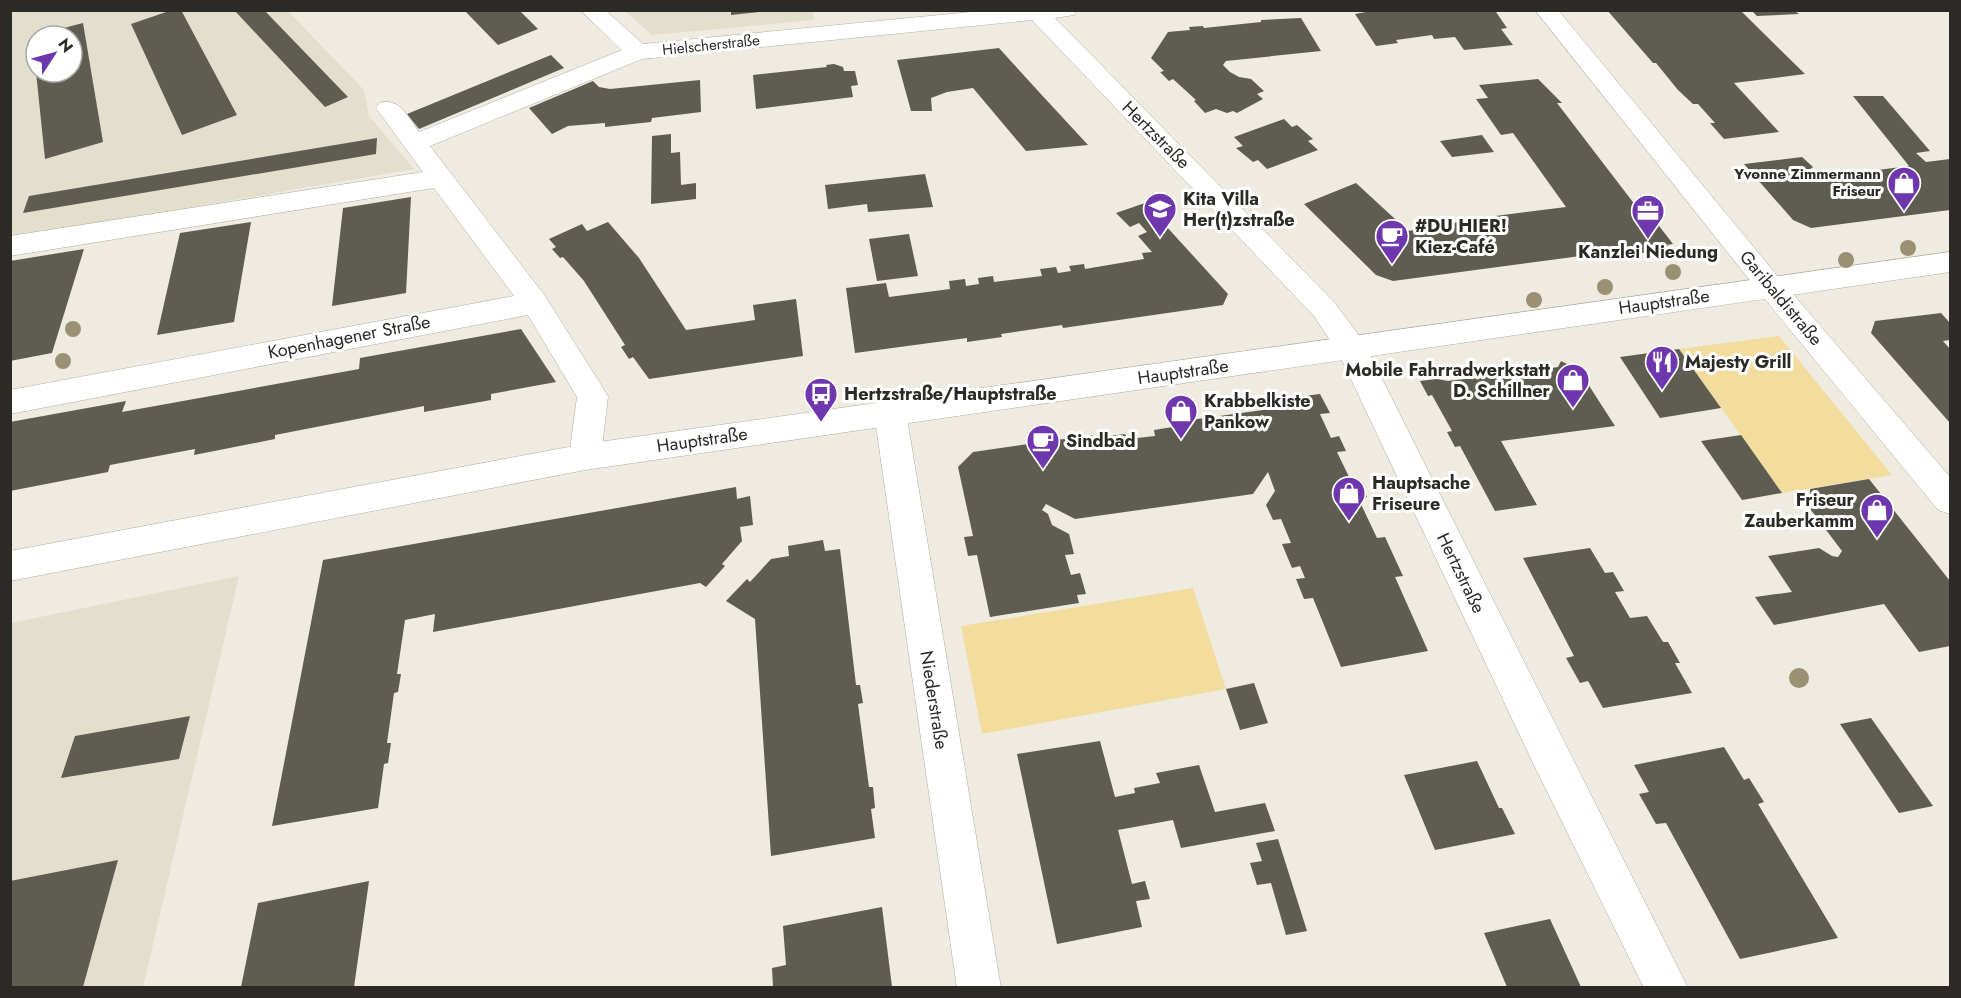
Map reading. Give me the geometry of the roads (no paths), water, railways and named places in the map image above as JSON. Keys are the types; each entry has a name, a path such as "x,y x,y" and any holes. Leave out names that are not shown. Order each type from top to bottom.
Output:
{"street":[{"path":"591,10 638,52"},
{"name":"Hielscherstraße","path":"415,143 638,52 1066,10"},
{"name":"Garibaldistraße","path":"1546,10 1770,286 1950,500"},
{"name":"Hertzstraße","path":"1036,12 1324,309 1352,349 1547,750 1667,987"},
{"path":"10,566 585,457 593,396 535,303 388,108"},
{"path":"10,246 441,178"},
{"name":"Hauptstraße","path":"585,457 1950,262"},
{"name":"Kopenhagener Straße","path":"10,402 535,303"},
{"name":"Niederstraße","path":"890,412 980,987"}],"place":[{"name":"Yvonne Zimmermann Friseur","path":"1904,212"},
{"name":"Kita Villa Her(t)zstraße","path":"1160,238"},
{"name":"Kanzlei Niedung","path":"1648,240"},
{"name":"#DU HIER! Kiez-Café","path":"1392,265"},
{"name":"Majesty Grill","path":"1662,391"},
{"name":"Mobile Fahrradwerkstatt D. Schillner","path":"1573,409"},
{"name":"Hertzstraße/Hauptstraße","path":"821,423"},
{"name":"Krabbelkiste Pankow","path":"1181,440"},
{"name":"Sindbad","path":"1043,470"},
{"name":"Hauptsache Friseure","path":"1349,522"},
{"name":"Friseur Zauberkamm","path":"1877,539"}]}
